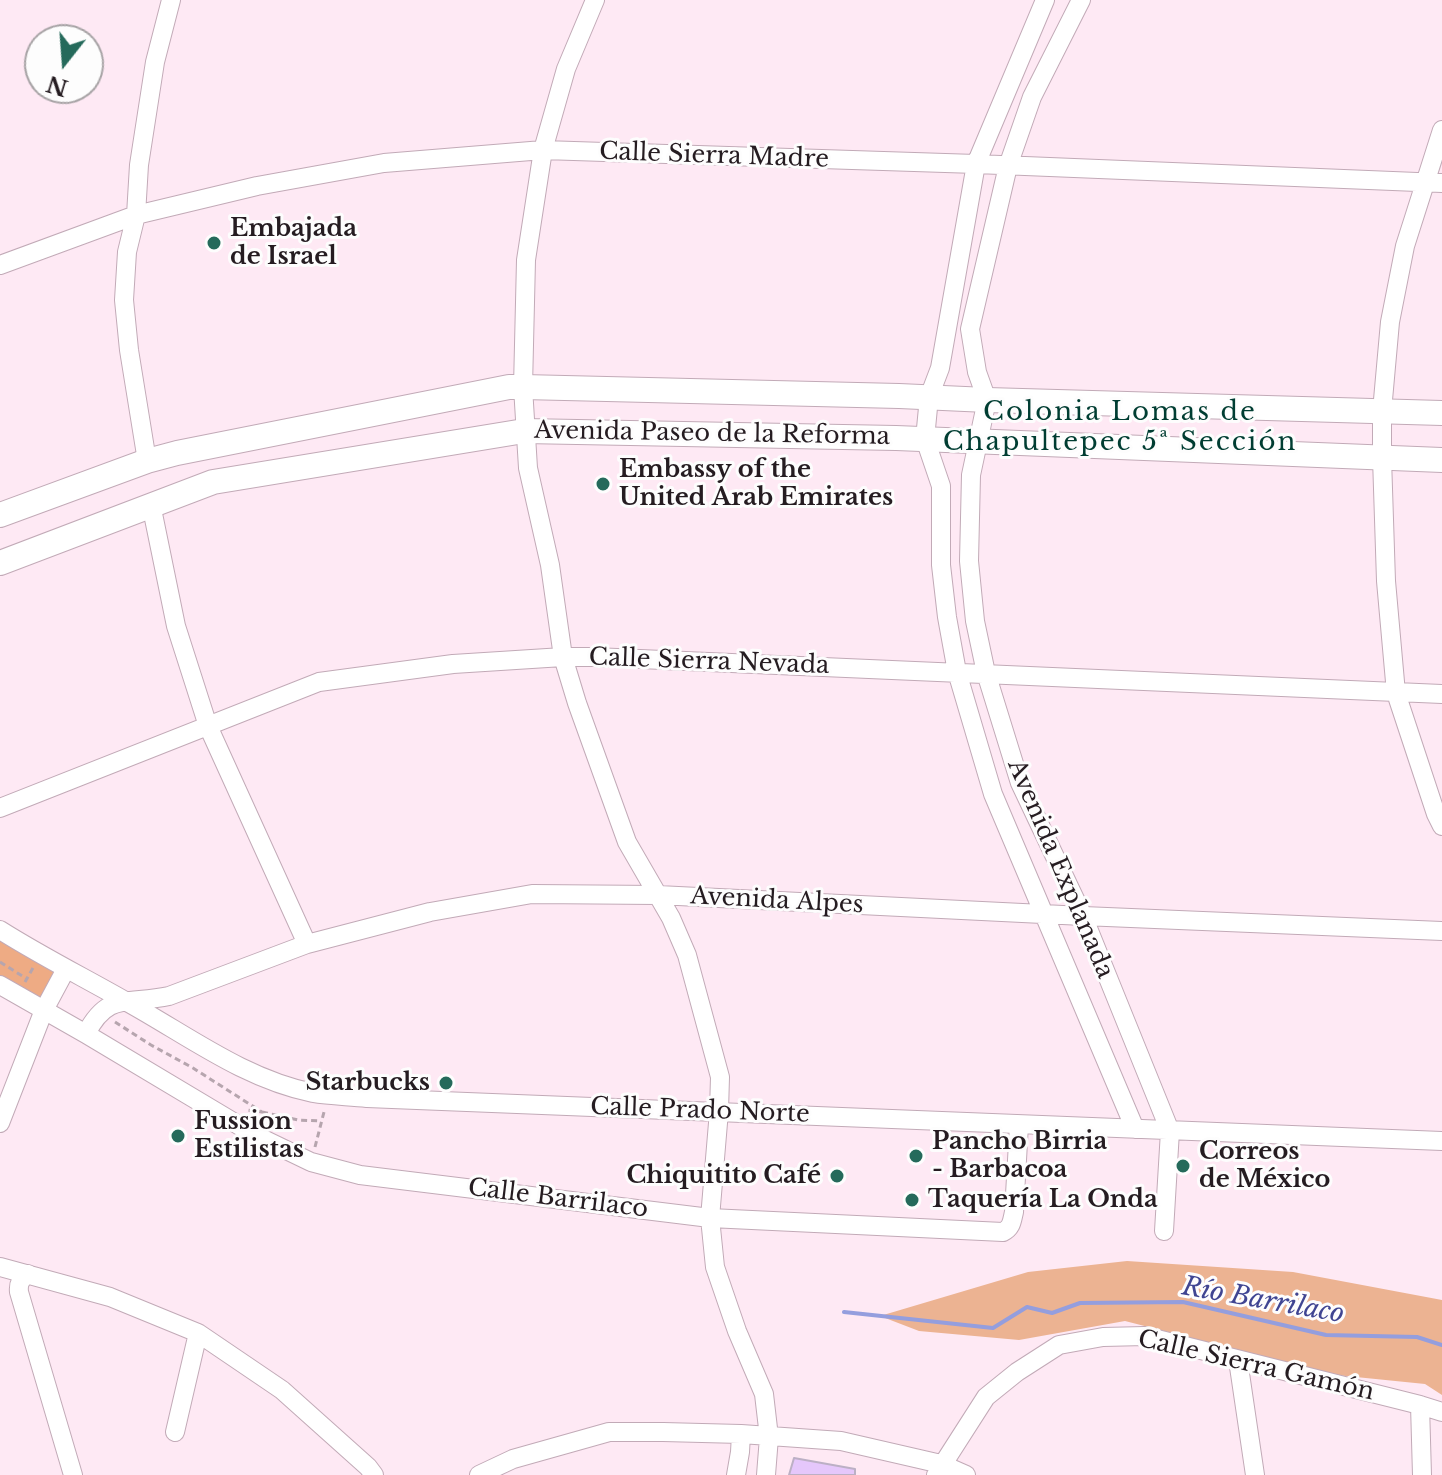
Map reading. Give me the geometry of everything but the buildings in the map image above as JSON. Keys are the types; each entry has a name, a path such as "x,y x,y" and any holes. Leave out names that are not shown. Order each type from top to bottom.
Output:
{"main road":[{"name":"Avenida Paseo de la Reforma","path":"0,515 98,478 177,453 509,387 1442,413"},
{"name":"Avenida Paseo de la Reforma","path":"0,563 213,482 524,431 979,440 1442,460"},
{"path":"177,453 186,492"},
{"path":"98,478 113,519"}],"street":[{"path":"147,461 124,300 127,252 136,215 139,165 155,62 171,0"},
{"path":"595,0 566,69 543,150 526,260 523,387 528,468 550,565 563,657 577,703 627,842 671,918 687,955 720,1077 710,1218 715,1267 737,1331 764,1394 769,1437 766,1475"},
{"name":"Avenida Explanada","path":"1045,0 976,164 940,368 929,397 925,439 941,486 941,565 957,672 993,794 1135,1129"},
{"name":"Avenida Explanada","path":"1081,0 1032,97 1008,166 970,329 977,372 987,400 971,475 969,561 975,621 986,673 1020,783 1083,916 1170,1131"},
{"path":"1442,130 1433,183 1405,246 1390,322 1382,411 1386,581 1396,693 1442,826"},
{"name":"Calle Sierra Madre","path":"0,265 136,215 257,186 384,163 543,150 1433,183"},
{"path":"151,504 176,626 208,726 307,944"},
{"name":"Calle Sierra Nevada","path":"0,808 319,682 453,664 563,657 1442,694"},
{"name":"Avenida Alpes","path":"86,1034 94,1018 111,1004 123,1009 169,996 307,944 430,912 532,894 658,895 1442,931"},
{"name":"Calle Prado Norte","path":"0,930 66,969 123,1009 271,1081 314,1093 367,1098 1442,1141"},
{"path":"0,1123 44,1010 66,969"},
{"path":"0,985 44,1010"},
{"name":"Calle Barrilaco","path":"44,1010 255,1135 311,1162 360,1175 710,1218 1003,1232 1011,1225 1014,1212 1019,1125"},
{"path":"1164,1231 1170,1131"},
{"path":"0,1267 110,1297 198,1333 282,1390 374,1475"},
{"path":"28,1274 21,1279 19,1292 73,1475"},
{"path":"175,1432 198,1333"},
{"name":"Calle Sierra Gamón","path":"938,1470 986,1397 1017,1372 1059,1345 1103,1337 1145,1336 1442,1412"},
{"path":"1238,1360 1255,1475"},
{"path":"1420,1405 1422,1475"},
{"path":"479,1475 513,1459 609,1432 741,1434 841,1441 938,1470 966,1475"},
{"path":"736,1475 741,1434"}],"path":[{"path":"16,995 40,954"},
{"path":"0,962 27,979"},
{"path":"112,1030 123,1009"},
{"path":"115,1022 262,1112"},
{"path":"311,1162 328,1094"},
{"path":"247,1110 298,1120 322,1121"}],"shaded area":[{"path":"0,929 66,969 44,1010 0,985"},
{"path":"1127,1261 1293,1272 1442,1300 1442,1395 1425,1384 1336,1375 1125,1321 1019,1340 919,1331 880,1316 1028,1272"}],"waterway":[{"name":"Río Barrilaco","path":"844,1312 993,1328 1027,1307 1052,1313 1080,1303 1183,1302 1326,1335 1417,1337 1442,1345"}],"place":[{"name":"Embajada de Israel","path":"214,243"},
{"name":"Embassy of the United Arab Emirates","path":"603,484"},
{"name":"Starbucks","path":"446,1083"},
{"name":"Fussion Estilistas","path":"178,1136"},
{"name":"Pancho Birria - Barbacoa","path":"916,1156"},
{"name":"Correos de México","path":"1183,1166"},
{"name":"Chiquitito Café","path":"837,1176"},
{"name":"Taquería La Onda","path":"912,1200"}],"district":[{"name":"Colonia Lomas de Chapultepec 5ª Sección","path":"1120,428"}]}
